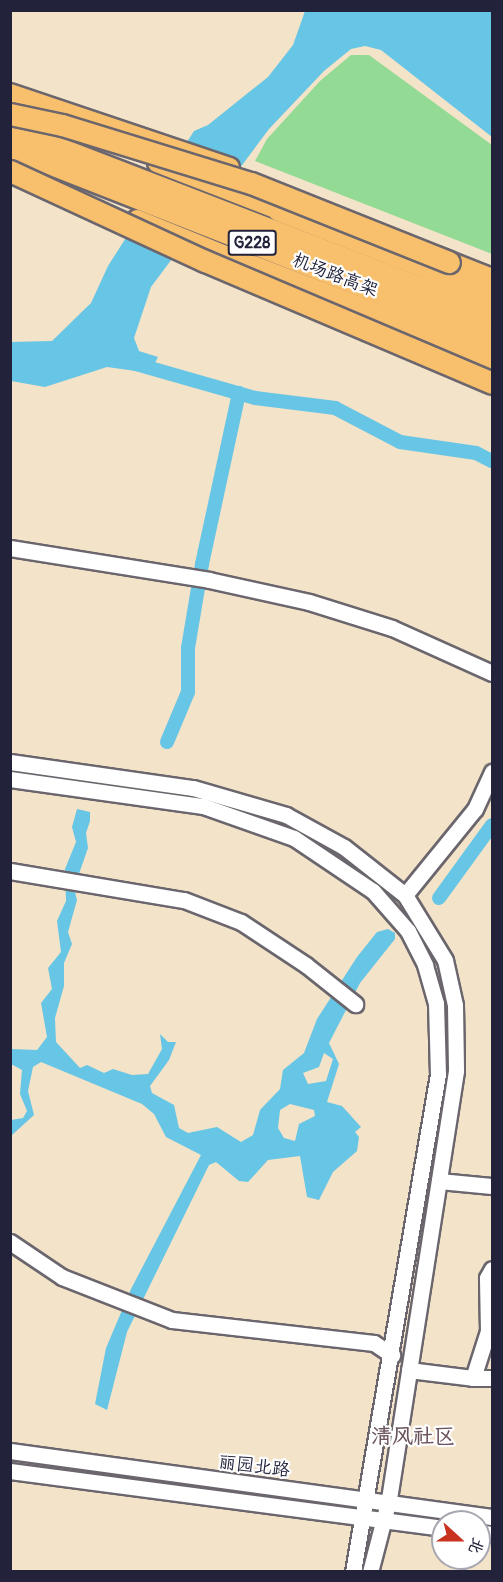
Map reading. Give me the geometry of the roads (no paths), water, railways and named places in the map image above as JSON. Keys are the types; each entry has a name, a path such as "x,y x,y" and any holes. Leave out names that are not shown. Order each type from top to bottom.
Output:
{"highway":[{"path":"10,114 62,125 251,183 449,262"},
{"name":"机场路高架","path":"10,129 492,315"},
{"name":"机场路高架","path":"10,148 492,337"},
{"path":"10,171 205,261 492,383"},
{"path":"278,210 492,293"},
{"path":"253,266 492,358"}],"main road":[{"path":"10,93 178,148 295,191 449,262 492,278"},
{"path":"10,114 155,163 278,210"},
{"path":"10,166 253,266"},
{"path":"10,178 136,219"}],"street":[{"path":"10,548 209,580 309,602 392,628 492,673"},
{"path":"10,762 193,788 286,815 344,846 405,895 445,960 455,1005 456,1071 388,1503 370,1572"},
{"path":"405,895 475,809 492,772"},
{"path":"10,779 203,806 294,838 373,891 408,931 425,965 436,1003 438,1074 353,1572"},
{"path":"10,871 184,900 241,922 306,964 355,1004"},
{"path":"439,1180 492,1186"},
{"path":"10,1242 62,1277 172,1320 374,1343 392,1354"},
{"path":"473,1378 488,1331 487,1278 492,1269"},
{"path":"409,1370 473,1378 492,1378"},
{"name":"丽园北路","path":"10,1452 492,1517"},
{"name":"丽园北路","path":"10,1472 431,1527"}],"water":[{"path":"491,10 492,137 381,50 365,46 351,49 324,71 269,129 151,287 134,338 139,351 158,357 150,373 107,367 45,387 11,381 10,342 52,341 91,303 108,266 194,131 208,125 268,77 293,45 305,11"},
{"path":"77,809 90,812 86,833 88,848 74,888 77,900 68,932 72,944 64,963 64,986 55,1018 56,1042 80,1068 87,1065 104,1073 113,1069 132,1075 148,1074 162,1049 160,1034 168,1042 176,1042 169,1060 150,1086 152,1093 174,1105 179,1128 188,1133 217,1127 241,1142 253,1135 260,1110 280,1089 283,1070 304,1053 317,1019 357,957 377,932 388,929 395,933 395,939 360,983 329,1043 339,1064 327,1102 342,1106 361,1127 355,1132 359,1137 357,1151 333,1172 319,1200 307,1197 300,1156 268,1160 248,1182 239,1181 216,1162 209,1165 127,1332 107,1410 95,1404 106,1348 131,1289 201,1155 166,1137 154,1114 142,1104 41,1062 33,1067 28,1091 34,1115 12,1135 11,1147 11,1120 23,1118 27,1111 20,1094 22,1070 11,1064 11,1049 37,1050 47,1037 41,1003 52,989 48,968 61,952 57,921 66,901 65,869 76,842 72,827","holes":["324,1053 333,1059 326,1081 308,1084 303,1073 319,1067","290,1104 314,1110 315,1116 299,1124 295,1141 284,1138 278,1128 280,1110"]}],"waterway":[{"path":"136,364 255,398 335,408 400,442 476,453 492,461"},
{"path":"167,742 188,692 188,648 202,564 239,393"},
{"path":"439,898 492,825"}],"district":[{"name":"清风社区","path":"413,1437"}]}
